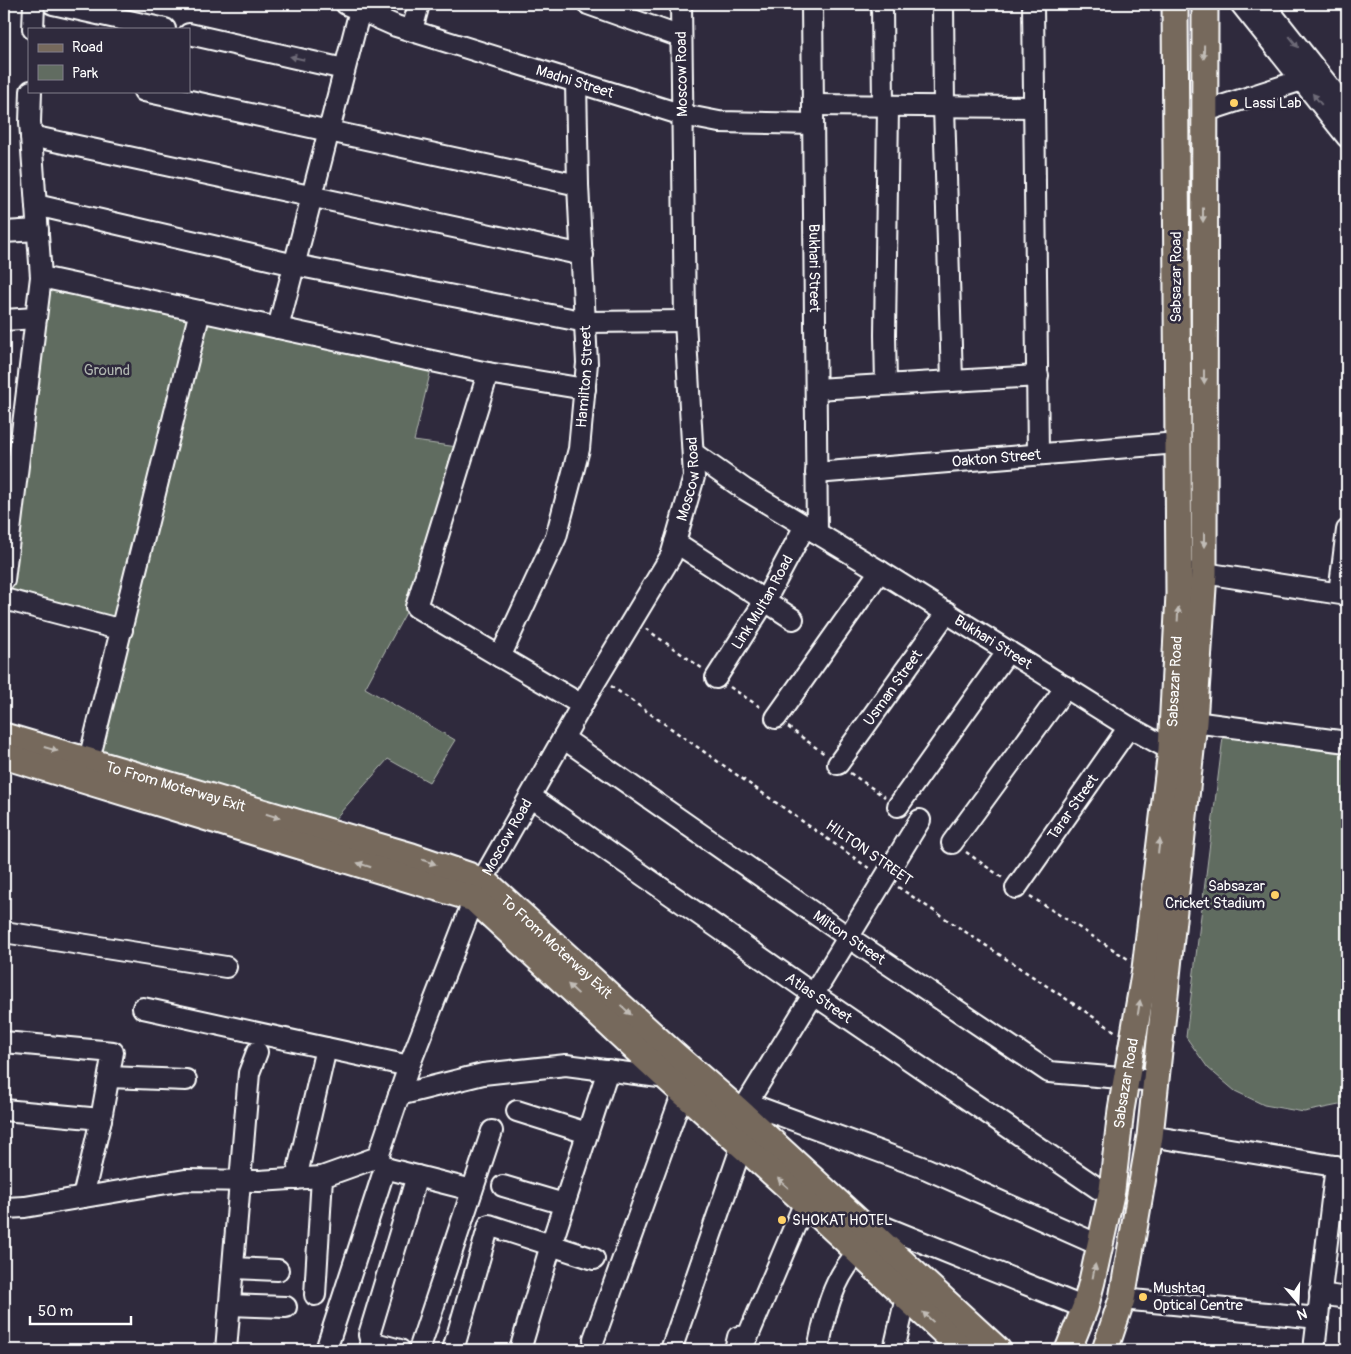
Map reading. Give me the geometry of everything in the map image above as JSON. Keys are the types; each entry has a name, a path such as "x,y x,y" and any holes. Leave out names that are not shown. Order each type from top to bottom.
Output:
{"main road":[{"name":"Sabsazar Road","path":"1068,1350 1084,1308 1112,1190 1121,1110 1145,969 1171,750 1178,572 1175,4"},
{"name":"Sabsazar Road","path":"1105,1350 1122,1298 1150,1136 1194,722 1204,573 1203,112 1205,4"},
{"name":"To From Moterway Exit","path":"4,736 412,856 478,890 568,984 675,1085 804,1202 866,1243 998,1350"},
{"name":"To From Moterway Exit","path":"4,756 478,890 496,890 676,1056 743,1107 866,1243 906,1297 963,1350"}],"street":[{"path":"33,28 34,4"},
{"path":"53,4 161,28"},
{"path":"412,30 419,4"},
{"path":"588,4 681,37"},
{"name":"Moscow Road","path":"326,1350 382,1162 399,1096 478,890 582,704 671,556 694,477 686,321 681,4"},
{"name":"Bukhari Street","path":"811,530 816,473 812,4"},
{"path":"882,4 885,106 886,384"},
{"path":"943,4 952,381"},
{"path":"1033,4 1038,454"},
{"path":"1241,4 1309,74 1347,109"},
{"path":"1264,4 1347,137"},
{"path":"278,328 344,69 353,7"},
{"name":"Madni Street","path":"353,7 412,30 576,82 683,115 719,122 885,106 1034,106"},
{"path":"190,34 344,69"},
{"path":"1203,112 1309,74"},
{"name":"Hamilton Street","path":"500,656 556,537 579,449 587,363 578,185 576,82"},
{"path":"4,580 41,277 31,136 31,92"},
{"path":"149,92 578,185"},
{"path":"31,136 583,255"},
{"path":"36,205 295,265 586,322 686,321"},
{"path":"4,232 38,230"},
{"path":"41,277 488,373 585,390"},
{"path":"90,760 200,311"},
{"path":"4,320 36,318"},
{"path":"488,373 416,607 582,704"},
{"path":"816,388 1038,376"},
{"name":"Oakton Street","path":"816,473 1178,444"},
{"name":"Bukhari Street","path":"692,453 744,489 880,570 1129,727 1171,750"},
{"name":"Link Multan Road","path":"716,678 811,530"},
{"path":"1178,572 1204,573 1343,594 1347,530"},
{"path":"675,542 793,619"},
{"path":"776,718 880,570"},
{"path":"4,600 122,630"},
{"name":"Usman Street","path":"838,764 947,612"},
{"path":"898,806 1008,651"},
{"path":"952,843 1066,687"},
{"path":"1194,722 1347,742"},
{"name":"Tarar Street","path":"1016,888 1129,727"},
{"name":"Milton Street","path":"563,738 848,936 1049,1072 1156,1081"},
{"name":"Atlas Street","path":"530,797 813,994 1099,1189 1112,1190"},
{"path":"920,820 743,1107 927,1169 1099,1244"},
{"path":"4,932 226,967"},
{"path":"144,1008 409,1066"},
{"path":"4,1042 113,1052 101,1119 83,1197"},
{"path":"296,1179 326,1048"},
{"path":"226,1350 249,1074 257,1052"},
{"path":"399,1096 483,1074 566,1065 608,1070 675,1085 594,1339"},
{"path":"520,1350 551,1245 608,1070"},
{"path":"109,1077 186,1080"},
{"path":"4,1110 101,1119"},
{"path":"517,1111 587,1133"},
{"path":"419,1350 492,1131"},
{"path":"1150,1136 1342,1167 1320,1294 1314,1350"},
{"path":"671,1350 742,1145"},
{"path":"4,1208 25,1207 185,1180 240,1181 322,1178 382,1162 417,1176 472,1190"},
{"path":"400,1350 371,1342 369,1336 417,1176"},
{"path":"315,1295 322,1178"},
{"path":"503,1186 564,1204"},
{"path":"735,1350 738,1337 748,1336 804,1202"},
{"path":"453,1350 490,1225 594,1259"},
{"path":"818,1350 827,1306 846,1265 882,1226 1084,1308"},
{"path":"233,1268 278,1270"},
{"path":"1320,1294 1347,1298"},
{"path":"894,1350 906,1297"},
{"path":"1122,1298 1318,1318"},
{"path":"230,1305 286,1307"}],"path":[{"name":"HILTON STREET","path":"598,677 884,878 1132,1043"}],"green space":[{"name":"Ground","path":"41,277 433,361 414,441 465,448 410,605 365,688 455,740 429,782 388,759 324,831 89,760 121,630 4,600"},
{"name":"Sabsazar Cricket Stadium","path":"1223,737 1347,754 1347,1103 1304,1112 1264,1105 1235,1091 1208,1068 1186,1037"}],"place":[{"name":"Lassi Lab","path":"1234,103"},
{"name":"Sabsazar Cricket Stadium","path":"1275,895"},
{"name":"SHOKAT HOTEL","path":"782,1220"},
{"name":"Mushtaq Optical Centre","path":"1143,1297"}]}
